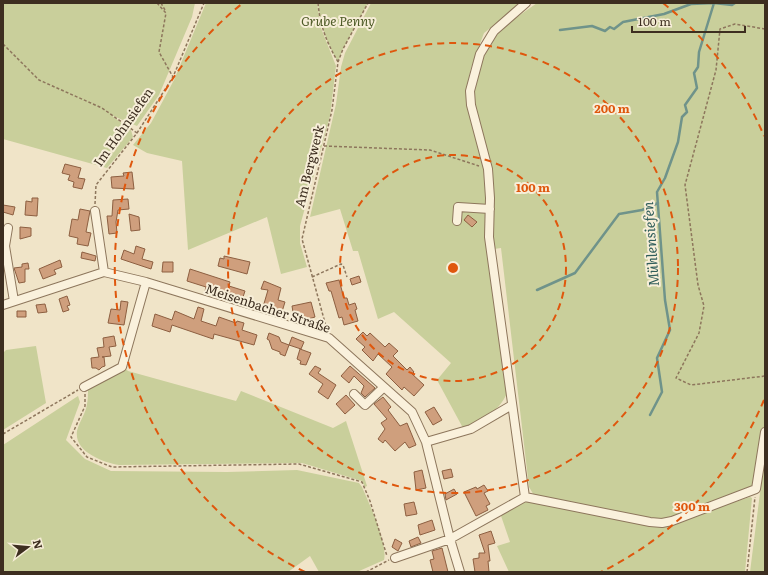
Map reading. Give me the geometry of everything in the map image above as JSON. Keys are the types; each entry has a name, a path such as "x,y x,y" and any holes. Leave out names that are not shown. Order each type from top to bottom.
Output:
{"street":[{"path":"525,498 490,237 488,169 471,105 470,91 480,54 494,31 526,3"},
{"path":"457,221 458,207 490,209"},
{"path":"3,306 14,301 104,272 95,211"},
{"path":"8,228 5,246 14,301"},
{"name":"Meisenbacher Straße","path":"104,272 146,282 329,338 412,412 426,442 450,539 460,572"},
{"path":"84,387 122,367 146,282"},
{"path":"354,394 366,405 384,387"},
{"path":"426,442 471,429 512,405"},
{"path":"392,559 450,539 525,498 662,523 756,489 765,432"}],"path":[{"path":"156,3 166,13"},
{"path":"161,3 166,13 159,52 173,77"},
{"name":"Im Hohnsiefen","path":"95,211 96,185 137,133 173,77 204,3"},
{"path":"318,3 321,26 338,62"},
{"name":"Am Bergwerk","path":"329,338 302,239 332,110 338,62 343,49 368,3"},
{"path":"765,29 735,24 720,29 716,70 685,185 698,285 704,306 699,333 676,378 691,385 765,376"},
{"path":"3,44 38,80 102,108 137,133"},
{"path":"324,146 430,150 488,169"},
{"path":"312,277 324,273 340,264 343,265 347,277"},
{"path":"3,434 84,387 85,406 71,437 87,457 112,467 299,464 362,482 392,559 366,572"},
{"path":"747,572 756,489"}],"green space":[{"path":"3,3 195,3 192,17 159,95 137,126 111,115 131,130 133,137 107,168 3,139"},
{"path":"206,3 317,3 321,28 336,66 330,116 300,226 300,243 307,267 281,274 267,217 188,250 182,161 147,153 133,145 151,123 174,80"},
{"name":"Grube Penny","path":"318,3 368,3 343,49 338,62 325,34 320,19"},
{"path":"371,3 522,3 484,33 471,68 467,87 468,106 485,171 486,233 489,266 508,390 505,397 496,409 484,419 463,428 437,380 451,363 394,312 378,319 358,251 353,251 340,209 310,217 336,104 341,67 345,53"},
{"path":"537,3 765,3 765,572 750,572 762,477 748,489 668,519 652,518 535,497 529,487 501,248 494,249 494,201 473,98 483,58 495,35 510,22"},
{"path":"36,346 46,403 3,430 3,353 6,350"},
{"path":"125,368 128,371 236,401 241,391 333,428 346,421 367,486 365,487 362,481 302,463 119,465 91,455 80,445 77,438 77,431 86,407 88,389"},
{"path":"78,396 80,402 66,440 85,459 111,471 227,472 297,470 359,483 369,503 381,534 384,560 357,572 319,572 310,556 288,572 3,572 3,445"},
{"path":"750,497 752,498 745,572 509,572 497,546 510,542 500,513 514,505 531,501 667,524"}],"building":[{"path":"65,164 81,168 78,178 85,179 82,189 73,187 74,182 68,180 70,175 62,173"},
{"path":"132,172 134,189 112,188 111,177 124,176 123,173"},
{"path":"32,198 38,198 37,216 25,215 26,201 32,202"},
{"path":"128,199 129,209 118,210 116,222 117,233 109,234 107,216 112,216 113,200"},
{"path":"3,205 15,207 13,215 3,212"},
{"path":"80,209 90,211 86,232 91,233 88,246 77,244 78,238 69,236 72,219 78,220"},
{"path":"129,214 139,217 140,230 131,231"},
{"path":"468,215 477,222 472,227 464,220"},
{"path":"20,227 31,228 31,236 20,239"},
{"path":"136,246 145,249 142,259 153,262 151,269 121,259 124,250 134,254"},
{"path":"82,252 96,256 95,261 81,258"},
{"path":"224,256 250,262 247,274 218,266 220,258 224,259"},
{"path":"60,260 62,267 54,270 56,274 43,279 39,269"},
{"path":"163,262 173,262 173,272 162,272"},
{"path":"28,263 29,269 25,269 25,282 19,283 14,268 22,267 22,264"},
{"path":"190,269 230,282 229,286 245,291 243,297 237,295 237,297 215,290 214,293 205,291 206,287 187,281"},
{"path":"359,276 361,282 352,285 350,279"},
{"path":"339,280 344,298 347,298 349,305 355,303 357,309 355,310 358,321 344,325 342,317 339,318 331,291 329,291 326,283"},
{"path":"264,281 281,288 278,300 285,302 281,315 268,311 269,309 263,307 268,290 261,289"},
{"path":"67,296 70,305 67,306 69,310 63,312 59,299"},
{"path":"121,301 128,302 124,325 108,323 111,309 120,310"},
{"path":"311,302 315,317 305,320 304,316 294,318 292,306"},
{"path":"45,304 47,312 38,313 36,305"},
{"path":"198,307 204,309 201,321 216,326 219,317 236,323 237,321 244,323 242,330 257,335 254,345 214,334 213,339 172,325 170,332 152,326 155,314 172,320 175,311 194,319"},
{"path":"17,311 26,311 26,317 17,317"},
{"path":"363,332 367,336 370,333 385,347 389,343 398,351 393,356 407,370 410,367 414,372 412,374 424,385 414,396 404,387 402,390 386,374 392,367 378,354 373,361 362,350 365,347 356,339"},
{"path":"269,333 279,337 281,342 289,345 285,356 272,349 269,340 267,339"},
{"path":"114,336 116,346 109,347 111,356 102,357 104,357 105,366 99,370 92,368 91,358 99,357 97,348 104,347 103,338"},
{"path":"292,337 304,342 301,349 289,345"},
{"path":"300,349 311,353 306,365 300,364 301,361 297,359"},
{"path":"315,366 321,369 318,373 336,385 328,399 318,392 323,384 309,374"},
{"path":"350,366 375,388 365,397 361,393 364,386 354,376 349,383 341,376"},
{"path":"346,395 355,405 345,414 336,404"},
{"path":"383,397 391,407 388,410 400,426 407,423 416,445 409,448 405,442 395,451 385,440 383,443 378,439 385,429 381,423 387,419 374,404"},
{"path":"434,407 442,420 433,425 425,412"},
{"path":"451,469 453,477 444,479 442,471"},
{"path":"422,470 426,488 416,490 414,472"},
{"path":"484,485 488,491 484,493 490,504 486,506 488,510 476,516 464,492 476,487 477,489"},
{"path":"454,489 457,494 446,500 445,494"},
{"path":"414,502 417,514 406,516 404,504"},
{"path":"432,520 435,530 420,535 418,525"},
{"path":"491,531 495,543 488,545 490,561 488,561 489,572 475,572 473,559 479,558 479,553 485,553 479,535"},
{"path":"418,537 421,543 411,547 409,541"},
{"path":"395,539 402,543 398,551 392,547"},
{"path":"442,548 448,572 433,572 430,560 434,559 432,551"}],"waterway":[{"path":"560,30 592,26 605,31 610,27 614,29 623,22 664,14 691,4 714,3"},
{"name":"Mühlensiefen","path":"650,415 662,392 657,358 670,330 665,300 657,192 665,178 678,142 682,117 687,112 685,105 697,88 694,73 698,67 699,52 714,3 732,5 735,3"},
{"path":"537,290 575,273 619,214 642,210 658,203"}]}
